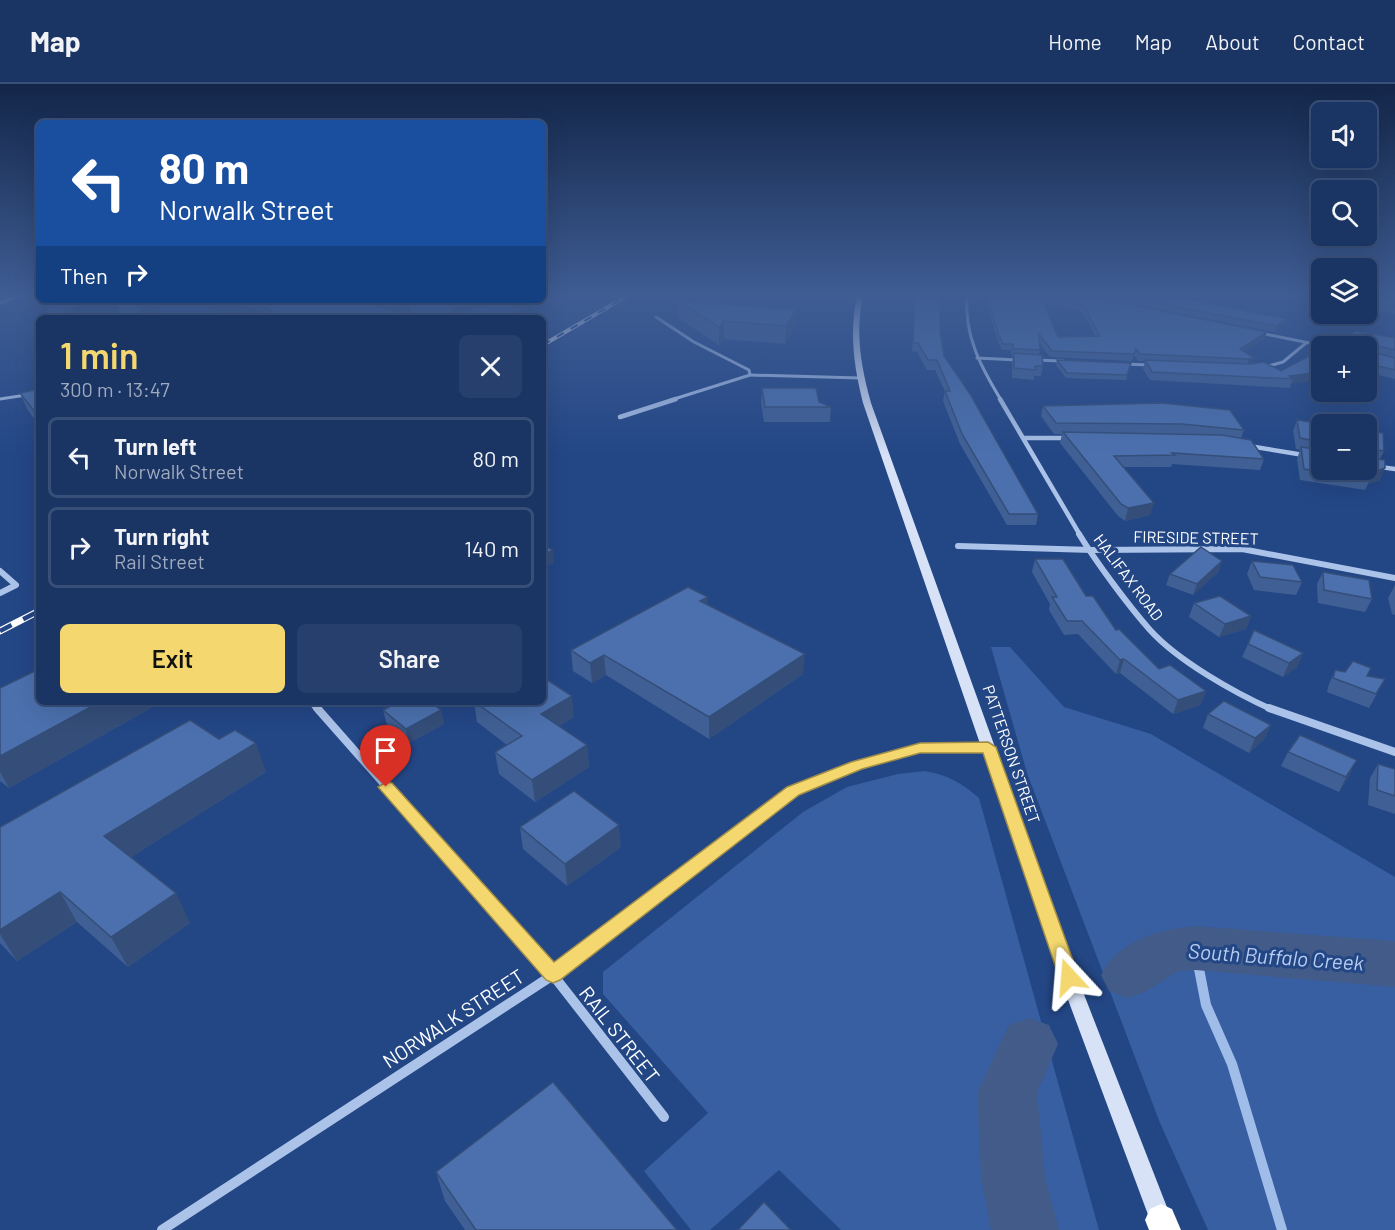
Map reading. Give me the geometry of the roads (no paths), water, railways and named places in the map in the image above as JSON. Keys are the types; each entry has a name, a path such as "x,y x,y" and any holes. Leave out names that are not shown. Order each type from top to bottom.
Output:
{"main road":[{"name":"PATTERSON STREET","path":"855,349 860,378 988,747 1076,997 1163,1227"}],"street":[{"path":"709,349 749,370 750,375"},
{"name":"HALIFAX ROAD","path":"975,349 977,358 1092,550 1151,631 1199,669 1241,696 1287,717 1395,752"},
{"path":"1257,368 1283,362 1298,349"},
{"path":"977,358 1022,360"},
{"path":"1034,360 1068,362"},
{"path":"1113,363 1159,365"},
{"path":"620,417 750,375 860,378"},
{"path":"0,399 36,393"},
{"path":"1024,438 1071,438"},
{"path":"1241,445 1311,456"},
{"path":"1377,467 1395,469"},
{"name":"FIRESIDE STREET","path":"958,546 1092,550 1242,549 1395,579"},
{"path":"0,571 16,585 0,593"},
{"name":"RAIL STREET","path":"314,705 553,975 664,1117"},
{"name":"NORWALK STREET","path":"162,1230 553,975 793,791 857,765 920,748 988,747"}],"waterway":[{"path":"1195,948 1206,1005 1232,1064 1282,1230"},
{"name":"South Buffalo Creek","path":"1128,975 1168,950 1195,948 1395,964"},
{"name":"South Buffalo Creek","path":"1025,1230 1013,1177 1007,1093 1029,1044"}],"railway":[{"path":"0,631 36,613"}]}
